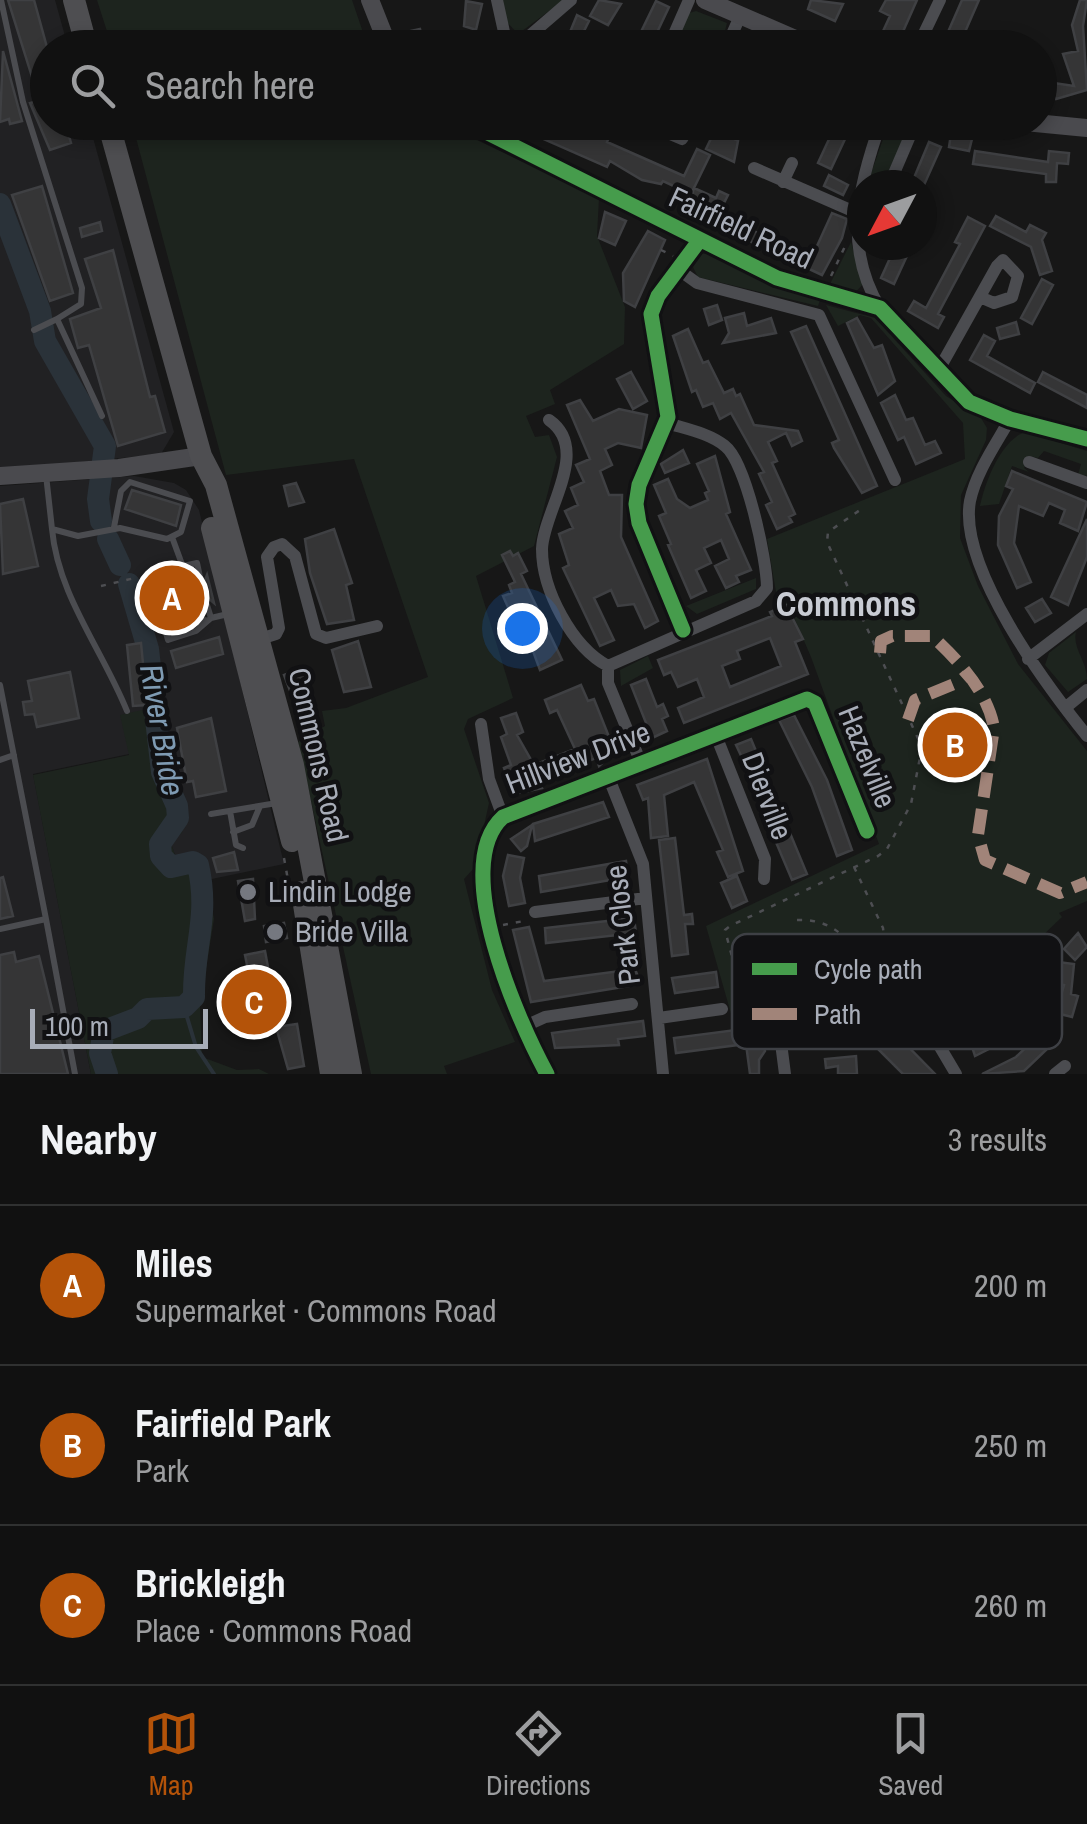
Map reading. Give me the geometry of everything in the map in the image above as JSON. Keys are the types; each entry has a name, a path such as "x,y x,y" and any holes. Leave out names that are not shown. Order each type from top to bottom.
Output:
{"highway":[{"path":"74,0 82,30"},
{"name":"Commons Road","path":"113,140 201,456 216,485 293,765 350,1074"},
{"name":"Commons Road","path":"201,456 202,490 220,557 223,615 272,804 331,1074"}],"street":[{"path":"370,0 382,30"},
{"path":"497,0 501,30"},
{"path":"537,30 572,0"},
{"path":"676,30 690,0"},
{"path":"926,30 940,0"},
{"path":"717,2 776,30"},
{"path":"734,30 741,14"},
{"path":"1057,125 1087,128"},
{"name":"Fairfield Road","path":"501,140 699,241 827,295 880,308"},
{"path":"868,170 877,140"},
{"path":"895,170 908,140"},
{"path":"784,182 792,163"},
{"path":"754,168 847,209"},
{"path":"683,630 637,512 639,485 667,423 651,314 658,296 699,241"},
{"path":"863,260 867,283 880,308 937,373 969,402 1010,418 1087,439"},
{"path":"679,270 699,283 819,315 894,480"},
{"path":"937,373 980,297"},
{"path":"1010,418 974,487 970,533 1028,659 1087,736"},
{"path":"548,420 555,424 566,458 542,545 548,580 581,644 608,666"},
{"path":"608,666 683,630 756,602 764,595 767,580 733,453 714,438 667,423"},
{"path":"0,476 119,468 201,456"},
{"path":"1029,462 1087,483"},
{"path":"260,639 278,632 267,557 282,544 295,556 316,634 326,638 377,626"},
{"path":"1028,659 1087,614"},
{"path":"608,666 608,683 641,763"},
{"path":"1065,708 1087,690"},
{"name":"Hillview Drive","path":"546,1074 522,1027 491,927 484,859 492,830 503,816 791,702 807,699 816,703"},
{"name":"Hazelville","path":"816,703 867,830"},
{"path":"480,724 490,778 503,816"},
{"name":"Dierville","path":"715,733 765,859 764,879"},
{"name":"Park Close","path":"608,776 640,852 662,1074"},
{"path":"535,912 646,898"},
{"path":"522,1027 545,1017 632,1004"},
{"path":"659,1018 722,1009"},
{"path":"940,1049 956,1074"}],"lane":[{"path":"1,0 30,126"},
{"path":"34,140 82,288 82,304 34,330"},
{"path":"53,320 102,416"},
{"path":"46,474 59,575 109,667 127,711"},
{"path":"52,529 78,536 114,528 163,540 181,532 189,500 130,482 118,500 114,528"},
{"path":"172,537 184,582"},
{"path":"220,557 151,574 168,640 196,631 223,615"},
{"path":"196,563 200,577"},
{"path":"208,605 223,615"},
{"path":"191,610 194,623 223,615"},
{"path":"0,685 76,1074"},
{"path":"0,760 14,755"},
{"path":"211,814 272,804"},
{"path":"233,832 252,825 272,804"},
{"path":"230,811 236,845 243,848"},
{"path":"0,929 46,919"}],"path":[{"path":"827,295 835,265 847,252"},
{"path":"732,959 723,936 730,926 887,849 911,804 922,760 918,736 828,542 828,532 864,508"},
{"path":"101,586 151,574"},
{"path":"854,867 883,934"},
{"path":"491,927 523,922 535,912"},
{"path":"797,920 824,924 840,934"}],"shaded area":[{"path":"0,0 55,0 63,30 30,30 30,140 94,140 174,432 161,454 0,470"},
{"path":"97,0 352,0 362,30 107,30"},
{"path":"503,0 564,0 523,30 514,30 505,20"},
{"path":"696,11 727,23 725,30 681,30 689,13"},
{"path":"137,140 477,140 599,198 597,236 625,307 624,344 550,390 555,404 526,416 535,437 549,435 557,457 534,546 476,576 513,698 468,719 464,729 489,803 475,867 464,879 492,990 515,1042 444,1066 447,1074 371,1074 298,742 325,726 322,711 346,708 428,677 354,459 226,475"},
{"path":"883,140 904,140 889,170 872,170"},
{"path":"847,250 847,260 856,260 863,284 854,294 830,284"},
{"path":"709,253 820,300 818,306 698,277 693,267 702,254"},
{"path":"826,305 875,318 946,396 981,418 987,428 986,440 961,495 960,538 978,586 1018,664 1087,751 1087,901 1059,913 1062,917 1044,934 732,934 732,1017 706,926 879,844 811,657 790,608 777,598 767,539 965,459 963,423 871,318 860,315 838,326"},
{"path":"1025,432 1087,451 1087,476 1078,475 1081,464 1044,451 1038,458 1030,456 1024,468 1029,472 1012,466 999,504 980,506 990,474 1002,453 1016,436"},
{"path":"134,476 174,483 186,490 199,510 284,864 207,880 203,861 177,860 170,842 184,808 170,770 165,705 129,754 33,774 91,1074 0,1074 0,486"},
{"path":"756,578 756,589 697,614 686,606"},
{"path":"1076,632 1087,679 1068,692 1045,665 1049,653"},
{"path":"648,656 653,668 621,686 620,670"},
{"path":"165,705 170,770 184,808 182,833 170,841 177,860 193,856 203,862 214,919 200,1006 202,1057 237,1070 259,1069 269,1074 91,1074 33,775 129,755 120,715"}],"building":[{"path":"8,0 34,0 42,30 30,30 30,70"},
{"path":"599,0 621,4 608,25 590,16"},
{"path":"811,0 843,4 835,21 808,9"},
{"path":"886,0 917,0 904,30 884,30 890,16 880,11"},
{"path":"962,0 979,0 966,30 949,30"},
{"path":"1080,0 1087,0 1083,26 1087,90 1057,99 1057,84 1074,86 1063,54 1078,51 1072,25"},
{"path":"466,1 482,4 476,30 464,26"},
{"path":"656,1 669,7 658,30 642,30"},
{"path":"577,15 589,21 584,30 571,30"},
{"path":"3,51 22,121 10,124 9,119 0,122"},
{"path":"46,140 70,140 71,143 50,150"},
{"path":"546,140 608,140 684,176 697,149 710,155 691,194 663,181 661,184 642,180 610,161 607,167"},
{"path":"710,140 738,141 734,162 706,149"},
{"path":"829,140 845,140 831,169 818,163"},
{"path":"950,140 972,140 969,151 949,147"},
{"path":"929,142 941,147 931,170 917,170"},
{"path":"975,151 1048,162 1049,151 1069,153 1068,164 1057,163 1056,182 1046,182 1046,174 973,164"},
{"path":"829,175 847,184 843,195 824,186"},
{"path":"42,186 73,293 50,301 12,195"},
{"path":"694,188 716,198 719,191 728,195 718,215 812,257 832,213 847,219 842,238 822,275 687,212"},
{"path":"605,212 626,221 615,245 599,238"},
{"path":"996,216 1026,232 1030,225 1046,233 1042,240 1052,271 1040,275 1031,247 990,226"},
{"path":"968,217 985,226 938,314 944,317 938,328 908,311 914,301 926,308 960,244 955,242"},
{"path":"100,222 102,231 82,237 80,228"},
{"path":"648,231 665,240 635,307 624,301 623,273"},
{"path":"113,250 150,397 155,396 165,432 118,446 89,345 78,348 70,319 101,308 85,259"},
{"path":"889,260 905,260 894,284 881,278"},
{"path":"1042,279 1053,285 1032,324 1021,318"},
{"path":"717,305 722,320 709,325 704,309"},
{"path":"744,313 747,326 771,318 776,333 723,343 729,333 725,318"},
{"path":"857,318 874,348 882,345 895,381 878,395 847,323"},
{"path":"1016,322 1019,334 1000,339 997,328"},
{"path":"806,326 877,486 862,493 834,448 832,443 839,440 791,332"},
{"path":"688,329 703,363 708,361 724,393 733,389 736,396 740,394 754,425 798,431 802,441 792,446 786,433 768,442 777,461 772,463 795,514 789,517 792,522 777,529 766,505 772,502 759,474 764,472 731,413 720,419 713,403 703,407 696,390 692,392 673,336"},
{"path":"984,335 995,341 987,356 1035,383 1030,393 970,360"},
{"path":"631,372 647,401 633,409 617,379"},
{"path":"1043,372 1087,395 1087,408 1038,382"},
{"path":"895,395 906,420 913,418 925,445 935,441 941,453 916,464 904,437 898,440 881,403"},
{"path":"580,400 593,421 619,409 647,415 641,448 618,443 605,449 612,465 600,471 609,495 622,495 621,537 658,621 645,628 634,604 618,606 611,590 594,598 614,640 600,646 563,568 569,565 559,534 573,528 565,511 578,505 571,488 584,482 576,465 590,459 567,405"},
{"path":"683,450 689,463 665,473 661,464"},
{"path":"715,456 730,512 726,514 751,570 736,576 739,582 726,588 715,566 729,559 721,540 704,548 711,563 696,570 706,591 691,598 668,545 671,544 659,516 666,513 654,485 668,479 677,499 690,508 708,500 705,493 709,491 697,464"},
{"path":"1012,471 1087,502 1078,531 1060,523 1065,510 1049,503 1043,516 1019,506 1014,543 1031,582 1017,588 998,545 999,516 1013,489 1006,486"},
{"path":"296,483 304,502 289,506 284,486"},
{"path":"132,490 181,505 176,526 125,509"},
{"path":"23,499 38,566 3,574 0,504"},
{"path":"1087,519 1087,557 1068,605 1051,597"},
{"path":"334,529 352,583 346,585 354,620 327,624 310,573 305,539"},
{"path":"510,551 513,556 518,553 527,571 521,574 562,660 540,670 530,643 535,640 520,609 511,614 503,596 512,593 509,585 515,582 502,555"},
{"path":"207,575 214,603 208,598 198,608 188,603 184,616 171,620 161,581 174,578 183,589 190,580 204,583"},
{"path":"1042,599 1051,613 1035,622 1026,608"},
{"path":"786,605 803,639 795,642 808,674 684,723 678,708 704,697 697,679 678,687 671,672 664,675 658,660 772,616 770,612","holes":["770,638 781,666 730,687 722,666 740,659 737,651"]},
{"path":"219,637 223,654 176,668 171,651"},
{"path":"358,641 371,687 344,692 332,650"},
{"path":"141,643 147,705 133,706 127,645"},
{"path":"303,668 314,703 297,709 284,675"},
{"path":"70,672 79,718 37,727 34,714 25,715 23,702 32,701 28,681"},
{"path":"646,679 657,707 663,704 668,716 662,719 667,731 652,738 631,685"},
{"path":"581,685 588,701 594,699 615,752 599,766 596,758 539,780 542,788 514,794 504,768 511,765 501,737 507,734 501,718 516,713 523,732 517,735 534,765 575,749 557,710 550,713 545,700"},
{"path":"794,715 827,780 852,850 837,856 812,787 779,720"},
{"path":"211,718 226,791 196,797 193,781 187,782 177,728"},
{"path":"751,739 807,874 792,880 770,828 774,826 736,745"},
{"path":"707,759 743,871 728,877 717,852 723,850 694,782 664,795 668,836 651,838 648,798 643,800 637,785"},
{"path":"603,802 609,817 535,841 533,824"},
{"path":"532,825 527,846 521,851 511,839"},
{"path":"675,838 684,915 692,914 693,924 685,924 688,954 672,956 659,840"},
{"path":"234,852 238,870 217,872 213,858"},
{"path":"508,855 524,858 520,878 525,903 509,906 503,876"},
{"path":"626,861 628,877 541,892 539,876"},
{"path":"737,876 747,901 732,908 721,883"},
{"path":"3,877 13,916 0,919 0,878"},
{"name":"Lindin Lodge","path":"253,879 255,919 245,921 238,881"},
{"path":"634,918 636,933 546,943 545,928"},
{"name":"Bride Villa","path":"284,923 287,938 266,942 264,926"},
{"path":"529,927 544,981 635,969 641,984 531,1002 513,930"},
{"path":"1078,933 1087,947 1075,960 1064,949"},
{"path":"265,951 277,1016 250,1022 248,1011 236,1013 234,999 253,995 245,955"},
{"path":"14,952 16,962 39,956 68,1074 0,1074 0,955"},
{"path":"1062,962 1074,964 1071,994 1078,996 1072,1017 1062,1014"},
{"path":"716,972 718,987 675,993 672,978"},
{"path":"643,1021 645,1036 618,1039 619,1045 555,1048 552,1033"},
{"path":"297,1024 304,1066 288,1069 276,1027"},
{"path":"732,1031 732,1046 676,1053 674,1038"},
{"path":"747,1049 765,1049 759,1060 759,1074 750,1074"},
{"path":"878,1049 911,1049 935,1074 903,1074"},
{"path":"1024,1049 1046,1050 1024,1071 982,1074"},
{"path":"856,1056 857,1074 838,1074 838,1066 826,1068 825,1059"}],"waterway":[{"name":"River Bride","path":"0,204 40,311 45,341 105,446 98,499 101,521"},
{"name":"River Bride","path":"108,539 120,565"},
{"name":"River Bride","path":"107,1074 100,1053 104,1031 138,1018 147,1009 184,1007 194,997 202,916 198,865 193,862 171,867 161,856 160,844 178,818 177,806 162,772 148,649 129,584"},
{"path":"184,1007 196,1047 214,1074"}],"marked path":[{"path":"880,653 881,641 892,636 932,636 979,689 994,728 978,835 985,860 1060,893 1087,882"},
{"path":"908,720 915,700 967,675"}],"cycle path":[{"path":"502,140 777,278 880,308 969,402 1010,419 1087,439"},
{"path":"683,630 639,523 636,504 639,485 668,417 651,314 658,296 699,241"},
{"path":"547,1074 506,982 486,906 483,870 488,840 503,817 807,699 815,703 867,831"}],"place":[{"name":"Miles","path":"172,598"},
{"name":"Fairfield Park","path":"955,745"},
{"name":"Lindin Lodge","path":"248,892"},
{"name":"Bride Villa","path":"275,932"},
{"name":"Brickleigh","path":"254,1002"}],"district":[{"name":"Commons","path":"846,604"}]}
